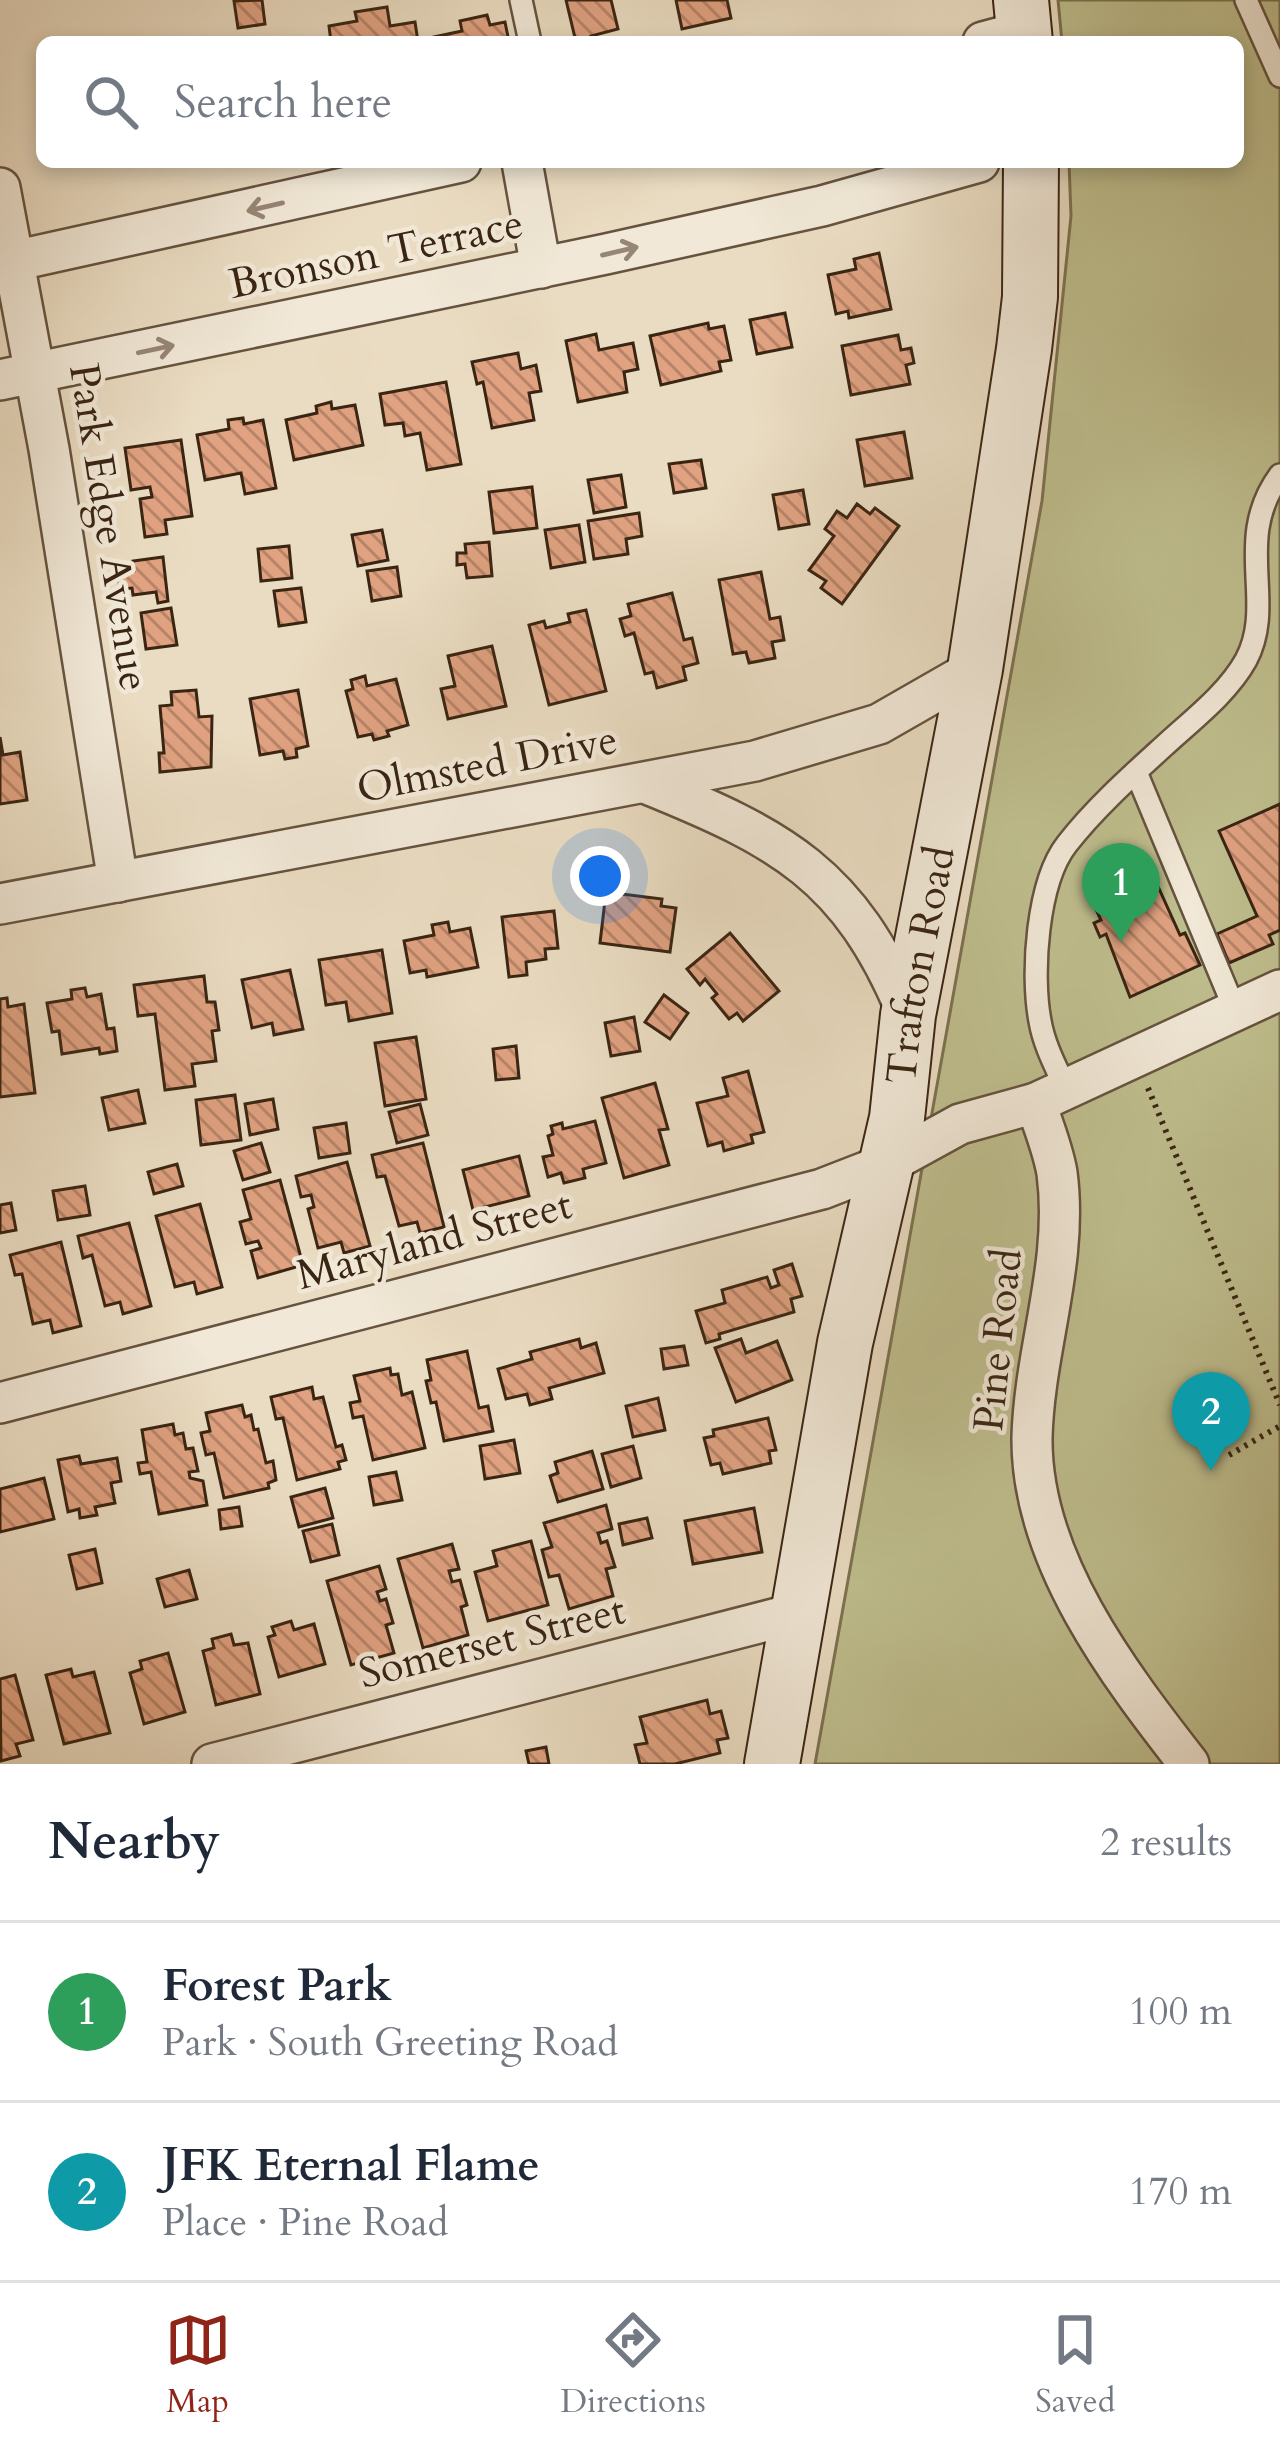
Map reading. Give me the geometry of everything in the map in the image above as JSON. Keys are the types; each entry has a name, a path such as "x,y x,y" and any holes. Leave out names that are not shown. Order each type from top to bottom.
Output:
{"street":[{"name":"Bronson Terrace","path":"7,263 434,168"},
{"path":"523,168 541,268"},
{"name":"Bronson Terrace","path":"18,377 822,206 958,168"},
{"name":"Trafton Road","path":"772,1764 844,1343 889,1162 908,1015 975,669 1024,349 1032,251 1031,168"},
{"name":"Park Edge Avenue","path":"0,188 18,377 118,882"},
{"name":"Olmsted Drive","path":"0,904 755,761 839,739 912,708 975,669"},
{"path":"645,783 746,827 825,880 874,943 908,1015"},
{"name":"Maryland Street","path":"0,1403 822,1189 889,1162 960,1124 1051,1096 1235,1010 1278,996"},
{"name":"Pine Road","path":"1051,1096 1058,1178 1054,1281 1032,1437 1043,1515 1092,1624 1189,1764"},
{"name":"Somerset Street","path":"212,1764 797,1613"}],"lane":[{"path":"520,0 529,36"},
{"path":"1246,0 1280,76"},
{"path":"1051,1096 1036,967 1051,874 1065,846 1217,697 1248,656 1256,613 1257,517 1280,475"},
{"path":"1136,772 1235,1010"}],"path":[{"path":"1135,1056 1280,1406"},
{"path":"1229,1455 1280,1426"}],"shaded area":[{"path":"1058,0 1280,0 1280,1764 815,1764 1042,501 1071,216 1069,168 1244,168 1244,36 1061,36"}],"building":[{"path":"262,0 265,24 238,28 234,1"},
{"path":"566,0 611,0 618,29 575,36"},
{"path":"676,0 727,0 731,18 682,29"},
{"path":"387,7 390,26 415,22 417,36 330,36 329,26 357,21 355,12"},
{"path":"487,15 490,25 505,22 508,36 439,36 462,31 460,21"},
{"path":"879,253 891,309 849,318 848,311 836,314 828,275 856,269 854,259"},
{"path":"785,313 792,347 757,354 750,320"},
{"path":"708,323 709,329 724,326 731,360 719,362 721,371 661,385 650,336"},
{"path":"596,334 599,350 633,343 638,369 624,372 627,392 578,402 566,341"},
{"path":"898,335 901,350 911,348 914,363 906,365 910,384 851,395 842,346"},
{"path":"518,353 521,369 536,365 541,391 529,393 534,420 492,428 483,382 477,384 472,362"},
{"path":"446,382 461,464 427,470 420,433 405,436 403,423 385,425 380,394"},
{"path":"331,402 332,409 355,405 363,445 294,460 286,420 317,413 316,406"},
{"path":"243,418 244,424 263,420 276,488 245,494 241,473 205,480 197,435 229,429 228,420"},
{"path":"904,432 912,478 865,486 857,440"},
{"path":"181,440 192,516 165,520 167,534 145,537 140,499 152,497 150,487 131,490 125,448"},
{"path":"701,460 706,488 674,493 669,464"},
{"path":"621,475 626,507 594,513 588,480"},
{"path":"532,487 537,528 494,533 489,492"},
{"path":"803,490 809,524 779,529 773,495"},
{"path":"857,504 870,514 875,508 899,526 842,604 821,588 826,581 809,570 834,536 825,529 837,511 847,518"},
{"path":"639,513 642,536 626,539 628,554 594,559 588,521"},
{"path":"579,525 585,562 551,568 545,530"},
{"path":"382,530 388,560 358,566 352,535"},
{"path":"489,542 492,576 467,578 465,564 457,565 457,553 466,553 465,544"},
{"path":"289,546 292,578 261,581 258,549"},
{"path":"163,557 168,601 158,603 156,592 133,595 132,588 120,589 118,573 134,571 133,561"},
{"path":"397,567 401,596 372,601 367,571"},
{"path":"761,572 770,619 780,617 784,640 772,642 775,658 749,663 746,652 733,654 719,580"},
{"path":"301,588 306,622 279,626 274,591"},
{"path":"672,593 684,640 692,638 698,663 683,667 686,680 657,688 653,672 645,674 634,633 625,636 620,619 631,616 628,604"},
{"path":"171,608 177,645 146,649 141,613"},
{"path":"586,610 606,691 549,705 529,625 544,621 546,628 570,622 568,614"},
{"path":"492,646 506,706 448,719 441,689 455,686 448,656"},
{"path":"365,676 367,686 396,679 408,725 374,740 372,734 358,737 346,691 353,689 351,680"},
{"path":"196,690 199,717 212,716 211,767 160,772 159,753 164,753 160,706 172,705 171,692"},
{"path":"298,690 308,746 296,749 297,757 285,759 283,751 260,755 250,699"},
{"path":"0,737 3,755 20,752 27,800 0,804"},
{"path":"1280,804 1280,930 1269,935 1273,944 1229,963 1217,934 1257,916 1219,831"},
{"path":"1147,862 1180,935 1185,933 1200,965 1130,997 1106,934 1100,937 1094,923 1101,920 1087,890"},
{"path":"606,892 662,899 661,906 676,908 670,952 600,943"},
{"path":"554,911 558,948 545,949 546,959 526,962 527,975 509,977 502,917"},
{"path":"448,922 450,932 470,928 478,967 427,977 426,970 410,973 404,941 434,935 432,925"},
{"path":"730,933 779,991 743,1021 737,1013 729,1019 712,998 717,994 705,979 700,985 687,969"},
{"path":"382,950 392,1013 349,1021 346,1002 326,1005 319,960"},
{"path":"290,970 303,1029 274,1035 272,1023 252,1028 242,980"},
{"path":"204,976 207,1002 215,1002 219,1030 212,1031 216,1061 192,1064 195,1086 165,1090 155,1014 138,1016 134,985"},
{"path":"85,988 87,997 101,994 107,1029 114,1028 117,1051 100,1054 99,1048 62,1054 59,1031 52,1032 47,1003 72,999 71,990"},
{"path":"664,995 688,1013 670,1039 645,1022"},
{"path":"7,998 8,1007 24,1004 35,1093 0,1097 0,999"},
{"path":"634,1017 640,1051 611,1056 605,1023"},
{"path":"416,1037 426,1099 385,1106 375,1043"},
{"path":"516,1046 519,1078 496,1080 493,1049"},
{"path":"748,1071 764,1132 751,1135 753,1143 724,1151 722,1142 708,1146 697,1103 728,1096 723,1078"},
{"path":"655,1083 668,1129 659,1130 669,1165 624,1178 602,1098"},
{"path":"138,1090 145,1123 109,1130 102,1098"},
{"path":"235,1095 241,1140 201,1145 196,1100"},
{"path":"273,1099 278,1129 250,1135 245,1104"},
{"path":"420,1104 428,1135 397,1143 389,1112"},
{"path":"595,1121 606,1163 583,1169 585,1178 564,1183 561,1173 548,1177 543,1157 553,1155 548,1136 553,1134 551,1126 562,1123 563,1129"},
{"path":"346,1123 350,1153 319,1158 314,1128"},
{"path":"261,1143 270,1172 243,1180 234,1151"},
{"path":"423,1143 444,1227 420,1233 417,1222 399,1226 385,1176 377,1177 372,1155"},
{"path":"519,1156 529,1196 473,1210 463,1170"},
{"path":"347,1162 370,1246 344,1253 341,1242 318,1248 308,1209 314,1207 311,1195 301,1197 296,1176"},
{"path":"177,1164 183,1186 154,1194 148,1172"},
{"path":"280,1180 303,1265 258,1278 251,1251 261,1248 258,1241 246,1244 240,1222 251,1219 243,1190"},
{"path":"85,1186 90,1215 58,1220 53,1191"},
{"path":"11,1203 16,1230 0,1233 0,1205"},
{"path":"200,1204 222,1287 197,1294 194,1282 175,1287 156,1216"},
{"path":"129,1223 151,1306 123,1314 120,1302 105,1306 92,1255 83,1258 78,1236"},
{"path":"61,1242 81,1326 53,1333 50,1320 33,1324 22,1274 15,1275 10,1255"},
{"path":"792,1264 802,1296 791,1299 794,1312 719,1334 720,1339 706,1343 696,1311 725,1303 722,1290 767,1277 771,1288 779,1285 774,1270"},
{"path":"579,1339 581,1348 596,1343 604,1373 549,1388 552,1399 530,1405 527,1394 506,1399 498,1369 532,1359 530,1352"},
{"path":"741,1339 746,1353 777,1341 792,1380 736,1402 715,1348"},
{"path":"684,1346 688,1365 664,1369 661,1349"},
{"path":"467,1351 479,1408 488,1406 493,1431 444,1441 426,1381 431,1380 427,1360"},
{"path":"390,1368 391,1375 398,1374 402,1395 412,1392 425,1448 373,1460 363,1416 353,1418 350,1403 360,1401 354,1376"},
{"path":"312,1387 314,1399 323,1397 336,1447 342,1445 346,1460 338,1462 340,1469 297,1480 283,1418 276,1419 271,1397"},
{"path":"658,1398 665,1430 633,1437 626,1406"},
{"path":"242,1405 245,1417 251,1415 254,1430 258,1429 266,1463 273,1461 276,1480 268,1483 269,1488 224,1498 214,1453 206,1455 201,1433 210,1431 206,1413"},
{"path":"768,1418 776,1450 769,1451 771,1463 723,1474 720,1463 711,1465 704,1438 714,1436 713,1430"},
{"path":"173,1424 175,1435 183,1433 186,1449 193,1448 198,1471 189,1472 190,1478 203,1481 207,1505 159,1514 151,1472 140,1474 138,1463 147,1462 142,1430"},
{"path":"514,1440 520,1473 485,1479 480,1446"},
{"path":"633,1446 641,1478 611,1487 602,1454"},
{"path":"592,1451 603,1489 558,1502 550,1476 558,1473 555,1462"},
{"path":"79,1456 81,1464 117,1458 121,1481 111,1483 115,1503 95,1507 97,1515 80,1518 79,1509 68,1512 58,1460"},
{"path":"396,1472 402,1500 374,1505 369,1477"},
{"path":"44,1478 54,1519 0,1532 0,1489"},
{"path":"325,1488 333,1518 299,1527 291,1497"},
{"path":"606,1505 612,1529 598,1533 601,1543 607,1541 615,1567 606,1569 613,1596 569,1609 559,1575 549,1577 542,1550 552,1547 544,1523"},
{"path":"239,1507 242,1526 221,1529 219,1510"},
{"path":"754,1508 762,1552 693,1564 685,1521"},
{"path":"647,1518 652,1538 623,1545 619,1524"},
{"path":"332,1524 339,1555 311,1562 303,1531"},
{"path":"531,1541 548,1605 488,1621 475,1572 497,1566 493,1551"},
{"path":"452,1544 459,1569 449,1571 452,1582 460,1580 468,1635 423,1648 398,1559"},
{"path":"95,1549 102,1583 77,1589 69,1555"},
{"path":"379,1566 386,1589 377,1592 380,1601 386,1599 393,1623 386,1625 394,1653 351,1665 327,1581"},
{"path":"189,1570 197,1599 165,1607 157,1579"},
{"path":"291,1621 294,1630 314,1624 325,1664 279,1677 268,1637 275,1635 272,1627"},
{"path":"231,1634 234,1645 248,1643 260,1694 216,1705 203,1651 214,1648 212,1639"},
{"path":"168,1653 185,1712 144,1724 130,1673 142,1669 140,1661"},
{"path":"71,1669 73,1677 94,1672 110,1733 64,1744 46,1675"},
{"path":"15,1675 33,1740 16,1744 20,1756 1,1761 0,1679"},
{"path":"707,1700 710,1714 721,1711 728,1738 717,1740 720,1753 675,1764 640,1764 635,1745 647,1743 640,1717"},
{"path":"546,1747 549,1764 529,1764 526,1751"}],"place":[{"name":"Forest Park","path":"1121,942"},
{"name":"JFK Eternal Flame","path":"1211,1471"}]}
